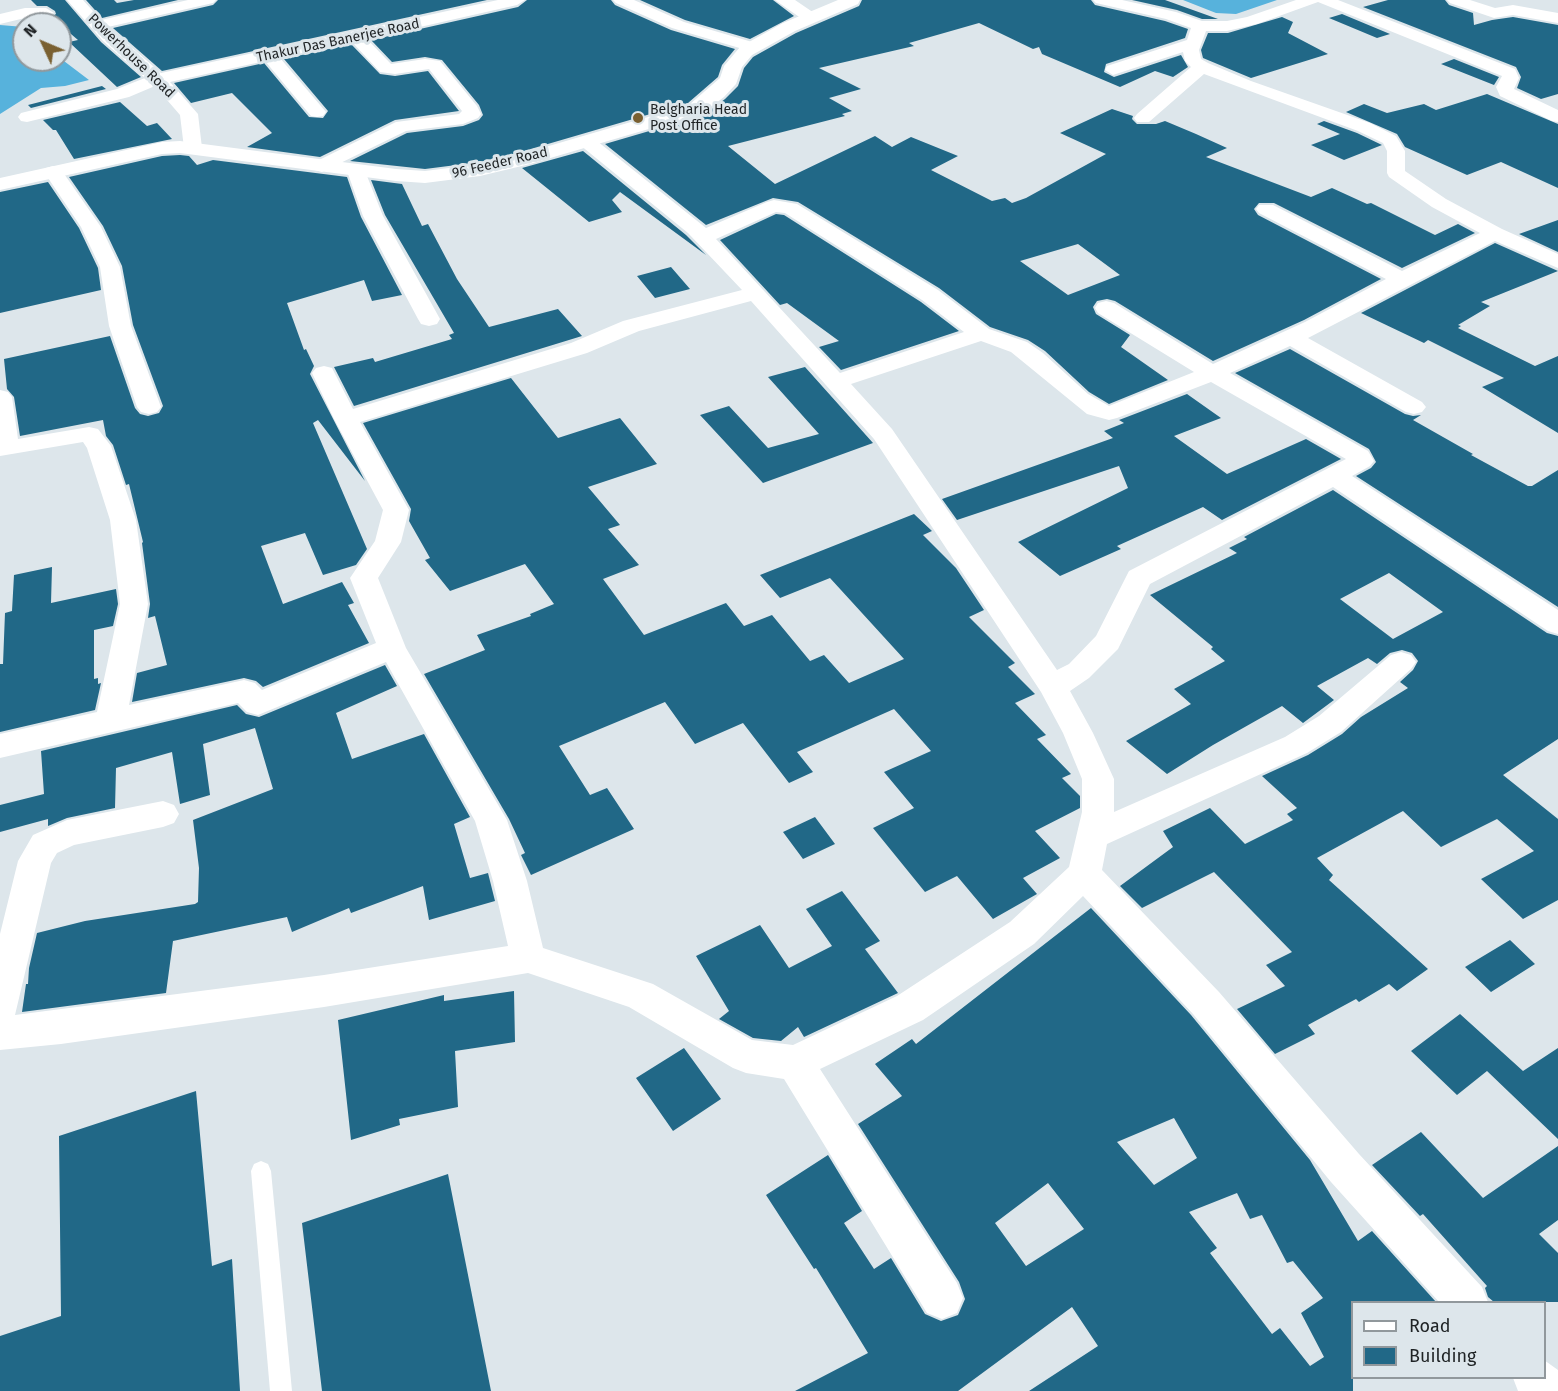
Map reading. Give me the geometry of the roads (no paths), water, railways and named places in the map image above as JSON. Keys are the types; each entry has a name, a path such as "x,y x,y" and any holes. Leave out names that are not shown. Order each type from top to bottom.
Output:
{"main road":[{"path":"783,0 811,17"},
{"name":"96 Feeder Road","path":"0,184 162,148 193,148 356,171 425,177 523,160 696,109 717,93 729,80 733,66 753,47 811,17 852,0"}],"street":[{"name":"Powerhouse Road","path":"75,0 98,26 146,71 158,79 189,114 193,148"},
{"path":"98,26 208,0"},
{"name":"Thakur Das Banerjee Road","path":"27,117 123,93 158,79 517,0"},
{"path":"621,0 678,26 753,47"},
{"path":"1101,0 1140,7 1197,34"},
{"path":"1113,70 1197,34 1251,21 1311,0"},
{"path":"1324,0 1509,73 1511,78 1506,92 1558,117"},
{"path":"1455,0 1494,13 1513,10 1558,18"},
{"path":"434,6 446,17"},
{"path":"1112,19 1140,7"},
{"path":"1197,34 1191,50 1192,61 1202,67 1364,127 1390,140 1396,151 1396,173 1439,203 1495,233 1557,261"},
{"path":"322,166 402,126 463,119 472,114 434,65 386,68 356,37"},
{"path":"270,56 317,111"},
{"path":"1143,118 1202,67"},
{"path":"0,1033 313,993 528,958 640,995 746,1056 795,1063 910,1008 1022,933 1084,874 1098,812 1098,779 1078,733 1053,687 883,434 703,237 642,184 586,141"},
{"path":"356,171 373,216 429,319"},
{"path":"53,172 91,226 110,267 120,326 149,407"},
{"path":"703,237 774,206 790,208 930,295 981,334 1019,347 1035,358 1080,399 1095,409 1109,413 1212,373 1290,338 1495,233"},
{"path":"1266,209 1402,279"},
{"path":"346,419 579,348 631,326 756,293"},
{"path":"1053,687 1079,671 1108,642 1139,578 1361,461 1359,456 1212,373 1106,308"},
{"path":"835,381 981,334"},
{"path":"1290,338 1414,407"},
{"path":"324,373 346,419 396,510 388,542 364,578 392,648 491,820 510,881 528,958"},
{"path":"0,398 4,449 89,434 99,446 109,472 123,520 134,604 111,720"},
{"path":"1334,476 1558,624"},
{"path":"0,746 244,691 258,704 392,648"},
{"path":"1094,835 1296,745 1330,724 1401,662"},
{"path":"0,1008 35,861 45,844 67,833 163,814"},
{"path":"1084,874 1206,1003 1345,1168 1466,1301"},
{"path":"795,1063 942,1298"},
{"path":"1537,1379 1547,1391"}],"lane":[{"path":"261,1171 281,1391"}],"water":[{"path":"1183,0 1277,0 1236,14 1216,13"},
{"path":"0,25 12,26 12,72 72,72 72,67 89,80 65,86 41,88 0,114"}],"place":[{"name":"Belgharia Head Post Office","path":"638,118"}]}
